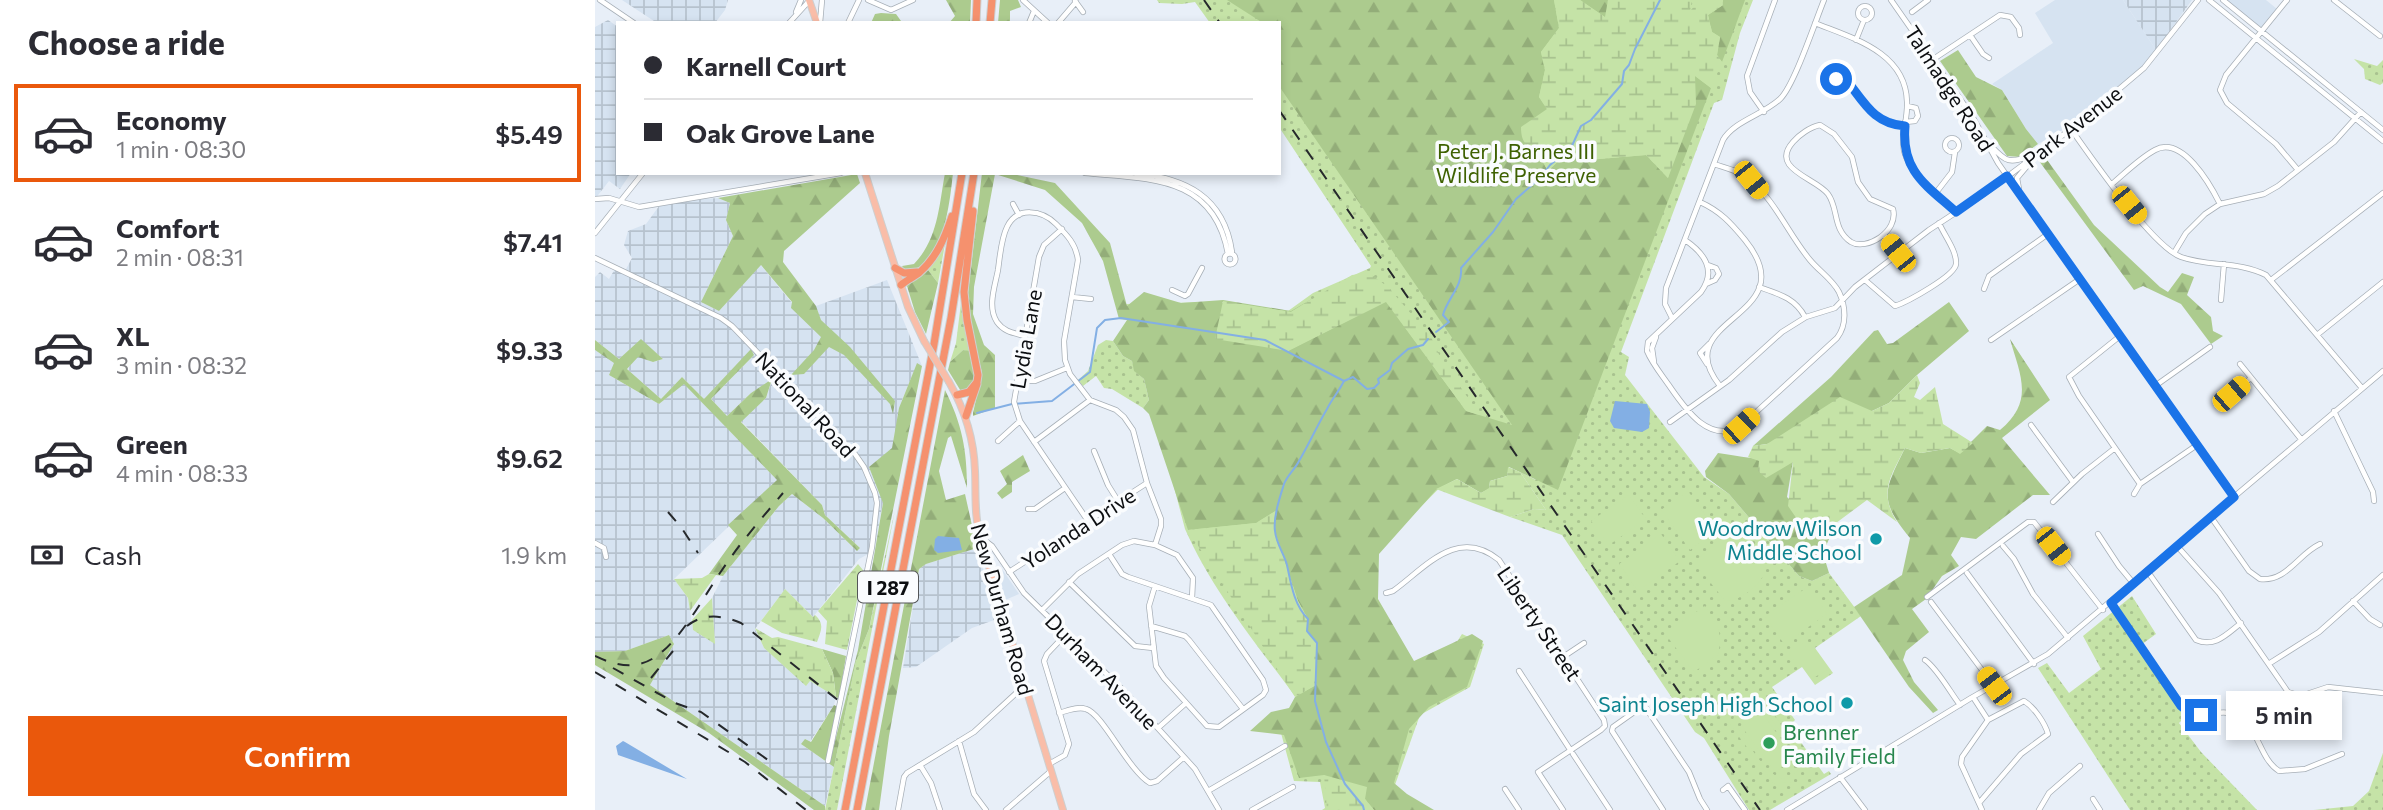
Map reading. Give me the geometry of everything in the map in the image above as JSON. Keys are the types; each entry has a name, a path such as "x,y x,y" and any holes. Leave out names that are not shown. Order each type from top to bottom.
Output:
{"highway":[{"path":"976,21 977,0"},
{"path":"990,21 992,0"},
{"name":"I 287","path":"845,810 934,344 962,175"},
{"path":"966,416 977,391 977,363 964,292 976,187 974,177"},
{"name":"I 287","path":"857,810 955,296 974,177"},
{"path":"901,285 924,268 941,244 958,199"},
{"path":"895,268 908,274 924,268"},
{"path":"957,395 969,393 977,382"}],"main road":[{"path":"809,0 817,21"},
{"name":"New Durham Road","path":"867,175 911,315 957,395 966,416 974,445 975,507 980,537 1063,810"}],"street":[{"path":"600,0 631,21"},
{"path":"794,18 801,0"},
{"path":"791,21 809,0"},
{"path":"818,21 822,0"},
{"path":"849,21 859,0"},
{"path":"868,0 891,10 913,0"},
{"path":"1023,0 1045,21"},
{"path":"1764,112 1749,92 1747,75 1775,0"},
{"path":"1672,318 1665,304 1665,297 1726,135 1764,112 1787,91 1824,0"},
{"name":"Talmadge Road","path":"1891,0 1986,140 2007,176"},
{"path":"1912,12 1928,0"},
{"name":"Park Avenue","path":"2198,0 2140,72 2071,129 2007,176 2234,497"},
{"path":"2209,0 2382,139"},
{"path":"2223,0 2383,130"},
{"path":"2287,0 2224,78 2221,94 2227,103 2276,144 2298,170"},
{"path":"2334,0 2380,36"},
{"path":"1060,21 1075,1 1083,12"},
{"path":"1030,21 1034,12"},
{"path":"1932,60 1997,17 2005,15 2014,20 2020,35"},
{"path":"1856,40 1864,20"},
{"path":"1815,23 1884,55 1896,68 1904,84 1907,106 1904,150 1907,159 1921,179 1956,212"},
{"path":"1970,35 1989,58"},
{"path":"1848,82 1876,117 1894,125 1915,121 1918,116 1916,108 1907,106"},
{"path":"2174,253 2193,224 2220,204 2264,194 2287,180 2334,142 2361,112"},
{"path":"1820,125 1841,141 1854,160 1856,177 1870,199 1892,208 1895,212 1885,236 1856,244 1845,236 1835,220 1833,201 1822,186 1795,172 1787,162 1787,152 1797,138 1813,126 1820,125"},
{"path":"2071,129 2146,226 2174,253 2189,259 2252,269 2271,280 2362,388"},
{"path":"1986,140 2003,159 2009,161 2039,153"},
{"path":"2112,184 2154,150 2174,148 2185,154 2220,204"},
{"path":"1935,194 1952,172 1955,152"},
{"path":"2020,194 2017,178 2039,153"},
{"path":"1708,265 1706,284 1701,292 1660,330 1652,346 1654,363 1686,411 1703,425 1727,431 1741,426 1837,338 1844,320 1842,302 1836,288 1812,262 1751,180 1714,164"},
{"path":"595,233 641,175"},
{"path":"595,199 609,198 639,207 829,175"},
{"path":"1115,175 1161,178"},
{"path":"1145,175 1182,187 1205,204 1219,224 1230,253"},
{"path":"1669,422 1720,387 1782,332 1805,317 1826,312 1842,302 1865,279 1898,253 2007,176"},
{"path":"2271,280 2383,193"},
{"path":"1700,202 1723,215 1755,253 1760,267 1759,287 1750,305 1700,353 1720,387"},
{"path":"1013,204 1019,215"},
{"path":"1025,336 1002,328 995,318 992,304 1005,230 1019,215 1033,212 1041,214 1062,229 1075,245 1078,256 1064,341 1067,368 1090,400 1111,407 1128,421 1133,430 1147,484 1161,519 1156,545"},
{"path":"1865,279 1895,306 1950,275 1956,265 1955,258 1939,223"},
{"name":"Lydia Lane","path":"1062,229 1041,251 1014,402 1020,421 1087,521"},
{"path":"1984,289 1989,276 2048,234"},
{"path":"1885,236 1898,253"},
{"path":"1685,240 1697,248 1708,265 1716,268 1719,274 1715,280 1706,284"},
{"name":"National Road","path":"595,258 721,318 732,326 855,454 871,480 877,503 872,547 828,761"},
{"path":"2221,300 2224,264"},
{"path":"1172,290 1185,296 1188,294 1202,268"},
{"path":"1990,340 2080,279"},
{"path":"2317,335 2383,282"},
{"path":"1759,287 1787,297 1801,309 1805,317"},
{"path":"1072,296 1091,299"},
{"path":"2120,336 2069,377 2078,396 2140,484"},
{"path":"2155,386 2210,347"},
{"path":"2239,364 2301,439"},
{"path":"1017,380 1035,381 1067,368"},
{"path":"1789,809 1973,697 2033,664 2134,584 2383,371"},
{"path":"2231,394 2251,378"},
{"path":"1034,442 1090,400"},
{"path":"2334,411 2373,492 2374,501"},
{"path":"997,440 1020,421"},
{"path":"2031,425 2073,482"},
{"path":"2134,494 2140,484 2197,445"},
{"path":"2053,502 2115,448"},
{"path":"1094,450 1108,485 1118,501"},
{"name":"Yolanda Drive","path":"1009,572 1147,484"},
{"path":"1028,509 1035,509 1065,488"},
{"path":"2211,517 2249,571 2260,579 2279,577 2312,547 2320,544"},
{"path":"1994,686 1929,599 2028,522 2034,522 2102,610"},
{"path":"2098,534 2134,584"},
{"name":"Durham Avenue","path":"980,537 992,546 1020,589 1125,692 1197,771 1219,810"},
{"path":"1042,610 1069,582 1109,554 1134,541 1156,545 1177,555 1189,570 1194,586 1192,598"},
{"path":"595,543 604,548 606,557"},
{"path":"2003,546 2014,559 2033,594 2068,638"},
{"path":"2177,546 2219,593 2270,663 2284,687 2297,696 2328,687 2383,693"},
{"name":"Liberty Street","path":"1386,593 1393,591 1435,556 1446,551 1462,548 1483,551 1494,556 1605,720 1605,726 1601,730 1572,752"},
{"path":"1109,554 1122,574 1211,605 1266,685 1263,695 1216,728 1207,726 1186,703 1159,671 1154,660 1149,606 1155,586"},
{"path":"2148,572 2196,640 2204,643 2215,642 2241,623"},
{"path":"1967,573 2033,664"},
{"path":"2270,663 2319,632 2383,575"},
{"path":"1069,582 1135,646 1153,648"},
{"path":"2353,601 2370,620 2380,625"},
{"path":"2111,603 2186,711 2194,715 2223,712 2238,716 2251,728 2271,764 2279,771 2305,769 2341,754"},
{"path":"1151,626 1185,636 1243,709"},
{"path":"1006,810 1065,755 1069,747 1044,661 1066,634"},
{"path":"1563,657 1584,643"},
{"path":"1925,660 1933,665 1939,678 1960,705"},
{"path":"1519,671 1610,810"},
{"path":"898,810 904,776 974,732 1024,685"},
{"path":"1973,697 1988,720"},
{"path":"1979,803 2021,754 2048,734 2030,704 2024,701 1988,720 1961,761 1979,803 1982,810"},
{"path":"1157,728 1186,703"},
{"path":"1663,810 1612,729 1644,705 1689,772 1707,810"},
{"path":"1059,713 1079,708 1093,713 1126,758 1150,783 1157,781 1184,757"},
{"path":"959,741 974,794 986,810"},
{"path":"1208,791 1285,746"},
{"path":"1563,810 1538,772 1572,752"},
{"path":"920,765 931,783 940,810"},
{"path":"2039,810 2049,793 2080,766"},
{"path":"1840,777 1865,810"},
{"path":"1723,790 1728,786 1745,810"},
{"path":"1252,810 1293,787"},
{"path":"1505,789 1518,810"},
{"path":"2093,799 2099,810"}],"shaded area":[{"path":"622,0 728,0 725,10 717,21 654,21"},
{"path":"2055,0 2123,0 2156,50 2142,67 2070,126 2038,144 2002,90 1992,84 2053,43 2035,13"},
{"path":"2123,0 2192,0 2156,50"},
{"path":"2226,0 2266,0 2277,9 2261,28"},
{"path":"608,20 616,26 616,175 630,175 620,189 609,181 595,199 595,27"},
{"path":"718,198 730,203 726,220 733,236 701,302 719,311 760,264 792,303 816,306 887,280 922,366 917,364 902,400 892,449 869,467 883,502 874,551 859,559 813,617 785,589 755,629 764,648 806,685 810,681 836,697 834,705 810,742 801,744 834,767 825,806 650,685 674,644 669,635 625,651 595,652 595,350 615,363 609,375 659,404 684,383 777,480 674,579 688,598 693,630 715,643 712,598 723,576 779,506 792,494 823,518 857,551 860,548 825,515 822,505 741,421 766,398 772,380 751,393 727,416 711,399 754,355 752,350 704,399 682,377 661,399 627,369 638,356 653,362 663,359 641,340 619,359 595,340 595,277 600,272 609,279 616,267 625,271 632,258 624,245 628,231 646,224 662,202"},
{"path":"977,548 997,619 972,628 916,667 903,668 919,569 926,564"},
{"path":"1000,566 1019,594 1005,600 995,568"}],"green space":[{"path":"946,0 971,0 970,21 951,21 955,16"},
{"path":"1000,0 1018,0 1021,7 1010,11 1010,21 998,21"},
{"name":"Peter J. Barnes III Wildlife Preserve","path":"1157,0 1753,0 1740,33 1722,100 1714,103 1621,352 1629,357 1625,375 1704,477 1729,494 1799,576 1812,581 1829,573 1861,616 1815,648 1833,673 1815,685 1802,667 1772,687 1795,720 1789,726 1824,774 1829,771 1831,774 1770,810 1749,810 1704,738 1695,732 1562,535 1510,517 1534,509 1546,510 1520,472 1536,480 1501,426 1369,559 1367,583 1411,673 1453,648 1462,634 1484,644 1470,687 1420,715 1386,810 1322,810 1325,808 1320,782 1294,781 1281,733 1306,711 1225,600 1185,529 1126,304 1209,302 1288,311 1313,293 1371,266 1281,130 1281,21 1209,21 1195,2 1159,3"},
{"name":"Peter J. Barnes III Wildlife Preserve","path":"1227,0 1554,0 1559,28 1541,52 1545,70 1539,97 1547,109 1538,154 1548,171 1567,152 1588,160 1646,155 1668,178 1694,75 1711,88 1558,490 1509,467 1507,476 1490,481 1489,489 1481,493 1457,479 1436,490 1379,554 1378,599 1414,661 1472,634 1483,641 1467,687 1429,707 1409,729 1394,783 1434,810 1374,810 1365,799 1324,775 1299,778 1284,735 1250,731 1271,712 1289,708 1295,697 1316,685 1317,643 1307,631 1308,619 1298,601 1274,529 1276,511 1256,523 1188,530 1149,414 1143,408 1149,400 1144,379 1134,371 1132,361 1123,356 1113,341 1127,320 1119,319 1103,261 1082,223 1045,190 998,175 1017,175 1055,183 1110,243 1127,306 1144,292 1181,303 1223,300 1291,311 1315,297 1291,312 1222,302 1288,351 1386,301 1466,411 1512,425 1281,89 1281,21 1260,21"},
{"path":"1554,0 1580,0 1605,17 1608,0 1692,0 1690,11 1700,0 1723,0 1723,5 1708,15 1712,32 1720,37 1717,55 1722,62 1711,88 1695,76 1696,104 1668,178 1646,155 1588,160 1567,153 1548,171 1524,141 1521,127 1547,109 1539,97 1545,70 1541,52 1559,28"},
{"path":"1580,0 1608,0 1606,18"},
{"path":"1723,0 1745,0 1722,62 1717,55 1720,37 1712,32 1708,15 1723,5"},
{"path":"875,14 896,14 901,21 872,21"},
{"path":"1958,50 1976,77 2002,90 2038,144 2020,157 2007,156 1940,61"},
{"path":"2354,59 2377,66 2383,60 2383,83 2380,85 2365,79 2364,69"},
{"path":"2045,157 2094,225 2160,287 2168,292 2182,273 2194,277 2187,295 2211,317 2213,331 2223,336 2211,344 2181,304 2143,286 2134,290 2039,161"},
{"path":"857,175 860,183 784,251 783,262 816,306 821,320 850,347 895,401 893,414 890,404 844,355 829,347 804,374 791,375 814,350 821,337 791,308 792,302 761,265 719,311 701,302 733,236 726,220 730,203 718,198"},
{"path":"945,175 953,175 946,217 936,249 928,261 917,268 904,269 902,266 914,264 922,254 936,222"},
{"name":"Peter J. Barnes III Wildlife Preserve","path":"982,175 995,175 974,287 973,314 984,345 995,355 995,408 973,416 982,373 969,319 968,293"},
{"path":"945,244 938,283 928,270"},
{"path":"928,270 938,283 926,334 915,312 907,286"},
{"path":"1369,273 1388,287 1431,337 1442,361 1480,415 1466,411 1386,302 1288,351 1215,339 1223,301 1291,312 1352,275"},
{"path":"1949,302 1969,331 1889,403 1872,411 1753,446 1831,377 1874,331 1878,330 1887,344 1893,343"},
{"path":"961,303 973,353 963,350 950,362 956,343"},
{"path":"641,339 663,359 653,362 638,357 627,369 661,399 682,377 704,399 751,349 754,355 711,399 727,416 751,393 772,379 766,398 741,422 822,505 825,515 860,548 857,551 823,518 792,494 779,506 723,576 709,574 737,535 728,525 777,480 684,384 659,404 609,375 614,363 595,350 595,340 619,359"},
{"path":"2010,339 2050,400 2002,438 2050,495 2033,495 1976,539 1961,537 1951,555 1959,566 1942,576 1926,599 1912,609 1929,632 1906,651 1903,660 1914,682 1938,710 1933,713 1909,687 1854,607 1902,575 1910,538 1893,514 1888,495 1892,475 1905,448 1921,453 1950,448 1960,453 1987,426 2000,430 2018,409 2022,387"},
{"path":"1106,340 1113,341 1144,379 1149,400 1143,408 1112,389 1104,388 1096,376 1083,386 1078,380 1088,371 1098,345"},
{"path":"963,350 970,351 976,370 975,383 962,393 948,370 950,362"},
{"path":"917,363 922,366 869,629 856,661 834,767 801,744 805,739 811,742 834,705 838,707 832,753 858,650 883,503 869,467 892,448 899,408"},
{"path":"1917,375 1920,383 1914,397 1920,400 1935,387 1943,424 1973,443 1960,454 1950,448 1921,453 1905,448 1891,476 1887,493 1897,522 1867,500 1832,526 1837,533 1829,539 1822,531 1808,535 1788,506 1793,462 1766,478 1758,471 1759,461 1748,457 1753,446 1767,444 1840,397 1872,411 1889,403"},
{"path":"945,390 956,414 962,438 967,488 951,436 948,438 939,471 946,500 965,494 977,548 926,564 919,569 889,736 879,810 865,810"},
{"path":"1718,453 1793,461 1787,497 1829,539 1823,553 1829,573 1812,581 1799,576 1729,494 1706,477 1705,471"},
{"path":"1023,455 1030,471 1012,482 1012,492 1002,499 997,493 1007,484 1000,471"},
{"path":"1508,467 1520,472 1546,510 1534,509 1510,517 1436,489 1457,479 1481,493 1489,488 1490,481 1507,476"},
{"path":"1688,491 1717,531 1690,550 1661,510"},
{"path":"1628,495 1646,519 1609,545 1591,521"},
{"path":"895,510 837,810 825,810 856,661 869,629"},
{"path":"1277,510 1274,529 1298,601 1308,619 1308,631 1317,643 1316,685 1295,697 1188,530 1256,523"},
{"path":"1661,534 1680,561 1638,591 1619,564"},
{"path":"1737,537 1754,547 1766,569 1750,591 1725,601 1699,568 1697,560 1717,541"},
{"path":"858,564 863,570 847,650 825,644 827,621 818,611"},
{"path":"709,574 716,575 690,611 688,598 674,579 702,578"},
{"path":"1809,586 1827,614 1784,644 1765,616"},
{"path":"785,589 820,621 821,631 817,642 782,633 761,621"},
{"path":"2132,596 2156,634 2138,647 2185,717 2179,723 2201,752 2257,810 2130,810 2038,668 2047,663 2069,693 2101,669 2083,636"},
{"path":"712,598 715,644 693,630 692,620"},
{"path":"1705,606 1718,629 1718,655 1694,672 1666,632"},
{"path":"755,628 772,638 778,637 822,649 833,673 836,697 810,681 806,686 764,648"},
{"path":"669,635 674,644 650,685 825,806 825,810 814,810 709,733 595,665 595,652 625,651"},
{"path":"1803,643 1807,649 1818,653 1828,669 1812,679 1802,664 1798,667 1789,653"},
{"path":"822,649 846,656 839,699 836,697 833,673"},
{"path":"1757,702 1769,708 1801,753 1804,762 1802,771 1791,782 1775,785 1728,722 1733,720 1741,706","holes":["1753,706 1766,712 1798,755 1799,768 1791,777 1783,779 1766,767 1739,730 1738,718 1745,709"]},
{"name":"Brenner Family Field","path":"1762,713 1795,758 1775,772 1742,727"},
{"path":"2383,753 2383,810 2314,810 2353,806 2369,791"},
{"path":"1324,775 1367,787 1365,799 1374,810 1327,810"}],"water":[{"path":"1615,401 1647,404 1650,412 1649,428 1642,432 1614,428 1610,421"},
{"path":"938,536 959,538 962,550 938,553 934,550"},
{"path":"623,741 687,779 618,755 616,746"}],"waterway":[{"path":"1436,332 1449,322 1443,315 1460,281 1461,268 1493,232 1516,199 1571,148 1581,126 1591,120 1622,84 1624,71 1660,0"},
{"path":"977,413 1012,404 1052,401 1090,372 1097,328 1105,320 1121,318 1265,340 1344,381"},
{"path":"1364,810 1345,784 1326,742 1315,701 1317,643 1307,631 1308,619 1294,594 1276,535 1275,520 1285,481 1344,381 1353,377 1367,389 1374,388 1379,383 1378,379 1390,370 1392,363 1408,349 1423,345 1428,339"}],"railway":[{"path":"1204,0 1219,21"},
{"path":"1281,113 1760,810"},
{"path":"595,656 616,664 631,665 645,662 662,652 681,631 736,550 783,493"},
{"path":"668,512 698,553"},
{"path":"687,626 706,617 727,618 741,623 839,701"},
{"path":"651,678 673,651"},
{"path":"613,668 675,703 701,712 768,760"},
{"path":"595,672 745,762 806,810"}],"place":[{"name":"Woodrow Wilson Middle School","path":"1876,539"},
{"name":"Saint Joseph High School","path":"1847,703"},
{"name":"Brenner Family Field","path":"1769,743"}],"route":[{"path":"1836,79 1835,85 1840,89 1845,88 1848,82 1876,117 1884,122 1905,126 1903,141 1907,159 1921,179 1956,212 2007,176 2234,497 2111,603 2181,706 2194,715 2201,715"}]}
